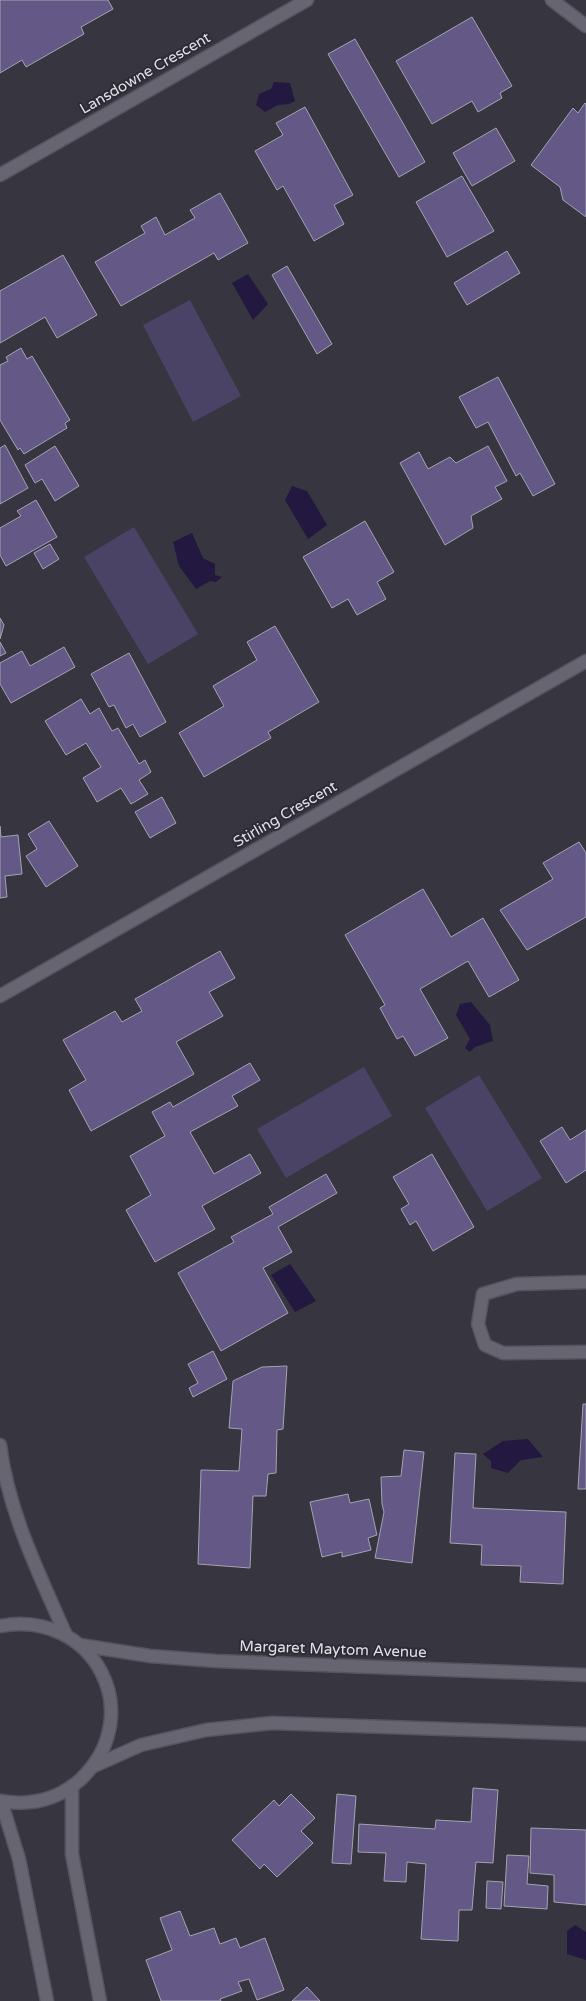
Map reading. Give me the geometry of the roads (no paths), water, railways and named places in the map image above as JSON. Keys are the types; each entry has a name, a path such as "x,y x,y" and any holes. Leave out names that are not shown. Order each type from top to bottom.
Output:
{"street":[{"name":"Lansdowne Crescent","path":"0,175 307,0"},
{"path":"552,0 586,26"},
{"name":"Stirling Crescent","path":"0,996 586,661"},
{"path":"586,1282 517,1284 483,1294 478,1324 485,1345 503,1353 586,1352"},
{"path":"0,1445 3,1472 20,1525 36,1570 66,1635"},
{"path":"0,1626 17,1623 42,1625 66,1635 80,1645 93,1659 103,1675 109,1694 111,1712 110,1732 104,1750 94,1766 72,1788 55,1797 38,1802 19,1804 0,1801 19,1859 47,2001"},
{"name":"Margaret Maytom Avenue","path":"80,1645 150,1656 216,1661 586,1675"},
{"path":"94,1766 140,1745 206,1730 272,1723 586,1734"},
{"path":"72,1788 72,1854 100,2001"}]}
